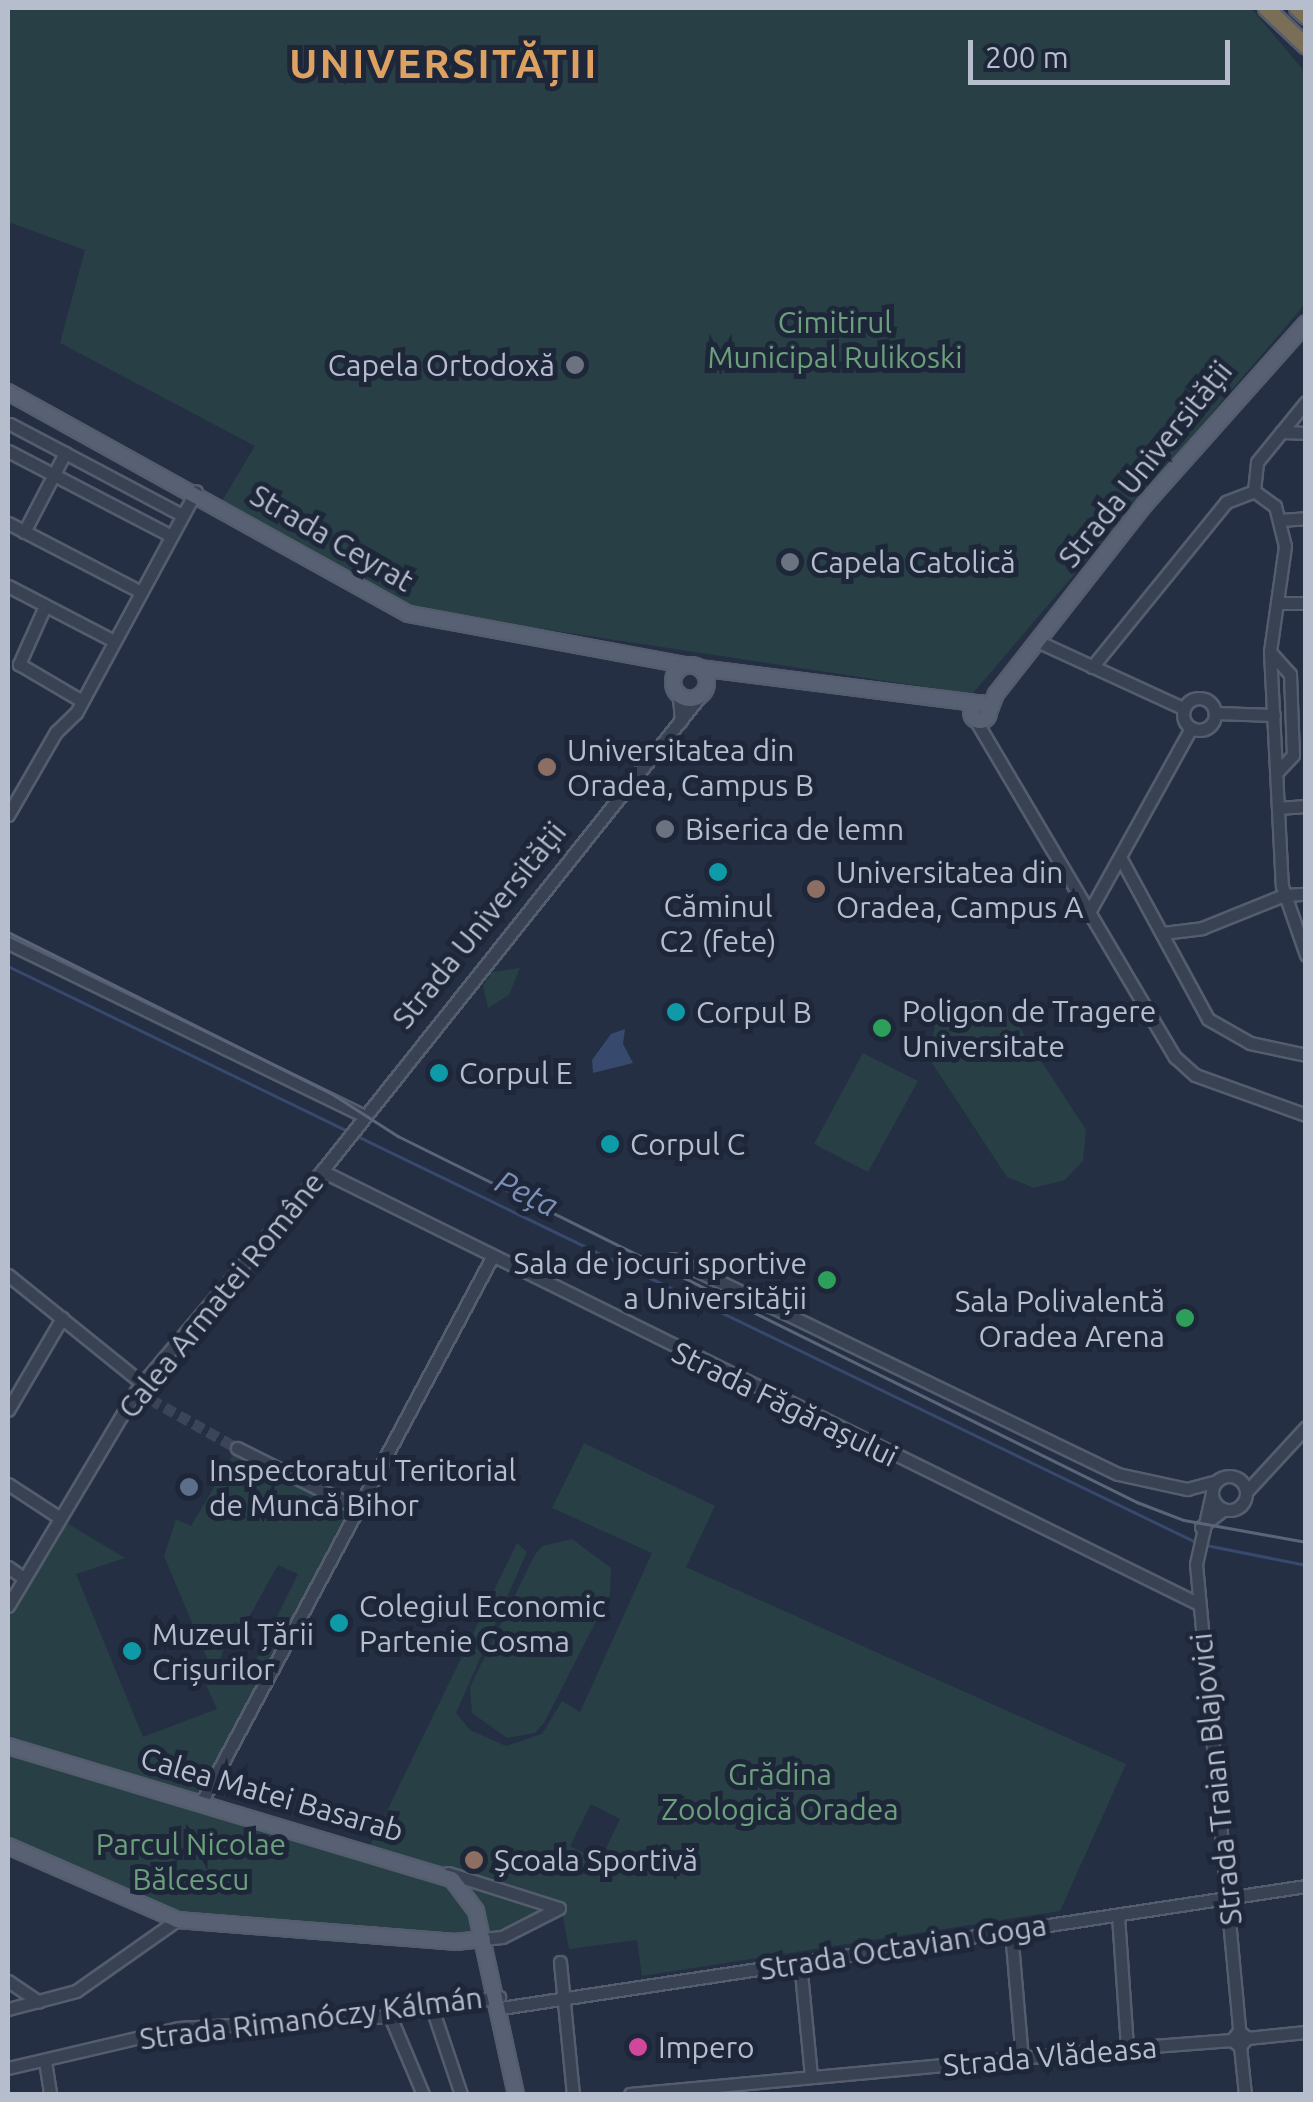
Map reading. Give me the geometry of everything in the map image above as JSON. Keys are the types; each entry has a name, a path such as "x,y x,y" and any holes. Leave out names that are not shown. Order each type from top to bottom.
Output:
{"highway":[{"path":"1266,8 1306,46"},
{"path":"1282,8 1306,32"},
{"path":"1296,8 1306,16"}],"main road":[{"name":"Strada Universității","path":"981,715 1037,641 1306,315"},
{"name":"Strada Universității","path":"1264,364 1306,323"},
{"name":"Strada Ceyrat","path":"9,397 196,491 409,614 694,667"},
{"path":"656,658 676,689"},
{"path":"676,689 694,667"},
{"path":"676,689 703,692 694,667"},
{"path":"694,667 953,704 981,715"},
{"name":"Strada Universității","path":"703,692 742,672"},
{"name":"Calea Matei Basarab","path":"8,1746 435,1869 465,1891 483,1939 500,2002 516,2094"},
{"path":"8,1846 177,1920 455,1942 483,1939"}],"street":[{"path":"1254,490 1257,462 1306,402"},
{"path":"10,424 182,515"},
{"path":"1281,432 1306,433"},
{"path":"8,450 171,536"},
{"path":"24,532 66,454"},
{"path":"1092,666 1226,502 1254,490"},
{"path":"1254,490 1275,506 1285,564 1270,652 1278,808 1284,896 1306,955"},
{"path":"8,815 82,701 196,491"},
{"path":"1280,520 1306,518"},
{"path":"8,522 141,592"},
{"path":"8,586 114,642"},
{"path":"1278,604 1306,603"},
{"path":"45,606 19,664 82,701"},
{"path":"1037,641 1183,708 1190,728 1088,914"},
{"path":"1270,652 1290,674 1293,756 1277,772"},
{"path":"676,689 681,721"},
{"name":"Strada Universității","path":"345,1142 703,692"},
{"path":"1183,708 1198,697 1216,713 1274,715"},
{"path":"1190,728 1204,729 1216,713"},
{"path":"981,715 1088,914 1181,1064 1306,1116"},
{"path":"1278,808 1306,806"},
{"path":"1120,857 1208,1019 1250,1043 1306,1055"},
{"path":"1163,933 1202,928 1284,896 1306,894"},
{"path":"8,943 363,1118"},
{"name":"Calea Armatei Române","path":"8,1606 142,1383 345,1142"},
{"name":"Strada Făgărașului","path":"322,1171 491,1260 1199,1604"},
{"path":"673,1259 1118,1474 1215,1497"},
{"path":"202,1801 491,1260"},
{"path":"8,1275 142,1383"},
{"path":"8,1410 62,1318"},
{"path":"1232,1476 1246,1491 1262,1467 1306,1427"},
{"path":"237,1448 359,1510"},
{"path":"1215,1497 1232,1476 1262,1467"},
{"path":"8,1484 60,1518"},
{"path":"1187,1489 1215,1497"},
{"name":"Strada Traian Blajovici","path":"1244,2094 1196,1564 1201,1528 1215,1497 1239,1507 1246,1491"},
{"path":"8,1567 24,1578"},
{"path":"435,1869 559,1908 502,1937 483,1939"},
{"name":"Strada Octavian Goga","path":"500,2002 563,1998 1306,1886"},
{"path":"1118,1914 1127,2048"},
{"path":"8,2010 76,1990 177,1920"},
{"path":"1011,1931 1022,2059"},
{"path":"560,1962 573,2094"},
{"path":"800,1962 810,2076"},
{"path":"8,1981 39,2002"},
{"name":"Strada Rimanóczy Kálmán","path":"8,2068 178,2028 390,2016 500,2002"},
{"path":"433,2010 462,2094"},
{"path":"390,2016 422,2094"},
{"name":"Strada Vlădeasa","path":"630,2094 1306,2032"},
{"path":"45,2062 50,2094"}],"green space":[{"name":"Cimitirul Municipal Rulikoski","path":"8,8 1251,8 1305,72 1305,304 972,694 404,608 222,501 255,446 60,343 85,250 8,222"},
{"path":"520,968 509,995 488,1008 483,986 492,972"},
{"path":"976,999 1007,1008 1086,1130 1083,1161 1065,1180 1034,1188 1007,1177 928,1057 937,1016"},
{"path":"863,1053 918,1081 868,1172 814,1144"},
{"path":"584,1443 715,1506 686,1567 1126,1764 1060,1911 642,1976 637,1940 569,1949 560,1901 559,1908 502,1937 455,1942 177,1920 8,1846 8,1618 65,1522 125,1558 76,1574 143,1737 217,1709 204,1680 227,1683 250,1672 298,1574 278,1565 244,1626 234,1622 214,1675 164,1556 176,1519 191,1526 237,1448 353,1507 199,1794 202,1801 367,1852 517,1543 527,1552 456,1713 470,1730 506,1746 542,1734 562,1701 580,1712 652,1553 552,1508","holes":["591,1804 620,1819 600,1861 570,1846"]},
{"path":"572,1539 611,1568 610,1594 544,1723 535,1733 507,1738 472,1713 470,1687 534,1556 542,1546"}],"water":[{"path":"625,1029 623,1044 633,1063 593,1073 592,1060 611,1034"}],"waterway":[{"name":"Peța","path":"8,966 348,1131"},
{"name":"Peța","path":"355,1135 1198,1543"},
{"name":"Peța","path":"1206,1545 1306,1565"}],"tunnel":[{"path":"136,1391 237,1448"}],"tram line":[{"path":"8,932 331,1093 398,1136 1137,1502 1184,1520 1306,1542"}],"place":[{"name":"Capela Ortodoxă","path":"575,365"},
{"name":"Capela Catolică","path":"790,562"},
{"name":"Universitatea din Oradea, Campus B","path":"547,767"},
{"name":"Biserica de lemn","path":"665,829"},
{"name":"Căminul C2 (fete)","path":"718,872"},
{"name":"Universitatea din Oradea, Campus A","path":"816,889"},
{"name":"Corpul B","path":"676,1012"},
{"name":"Poligon de Tragere Universitate","path":"882,1028"},
{"name":"Corpul E","path":"439,1073"},
{"name":"Corpul C","path":"610,1144"},
{"name":"Sala de jocuri sportive a Universității","path":"827,1280"},
{"name":"Sala Polivalentă Oradea Arena","path":"1185,1318"},
{"name":"Inspectoratul Teritorial de Muncă Bihor","path":"189,1487"},
{"name":"Colegiul Economic Partenie Cosma","path":"339,1623"},
{"name":"Muzeul Țării Crișurilor","path":"132,1651"},
{"name":"Școala Sportivă","path":"474,1860"},
{"name":"Impero","path":"638,2047"}],"district":[{"name":"UNIVERSITĂȚII","path":"444,64"}],"park label":[{"name":"Grădina Zoologică Oradea","path":"780,1791"},
{"name":"Parcul Nicolae Bălcescu","path":"191,1861"}]}
